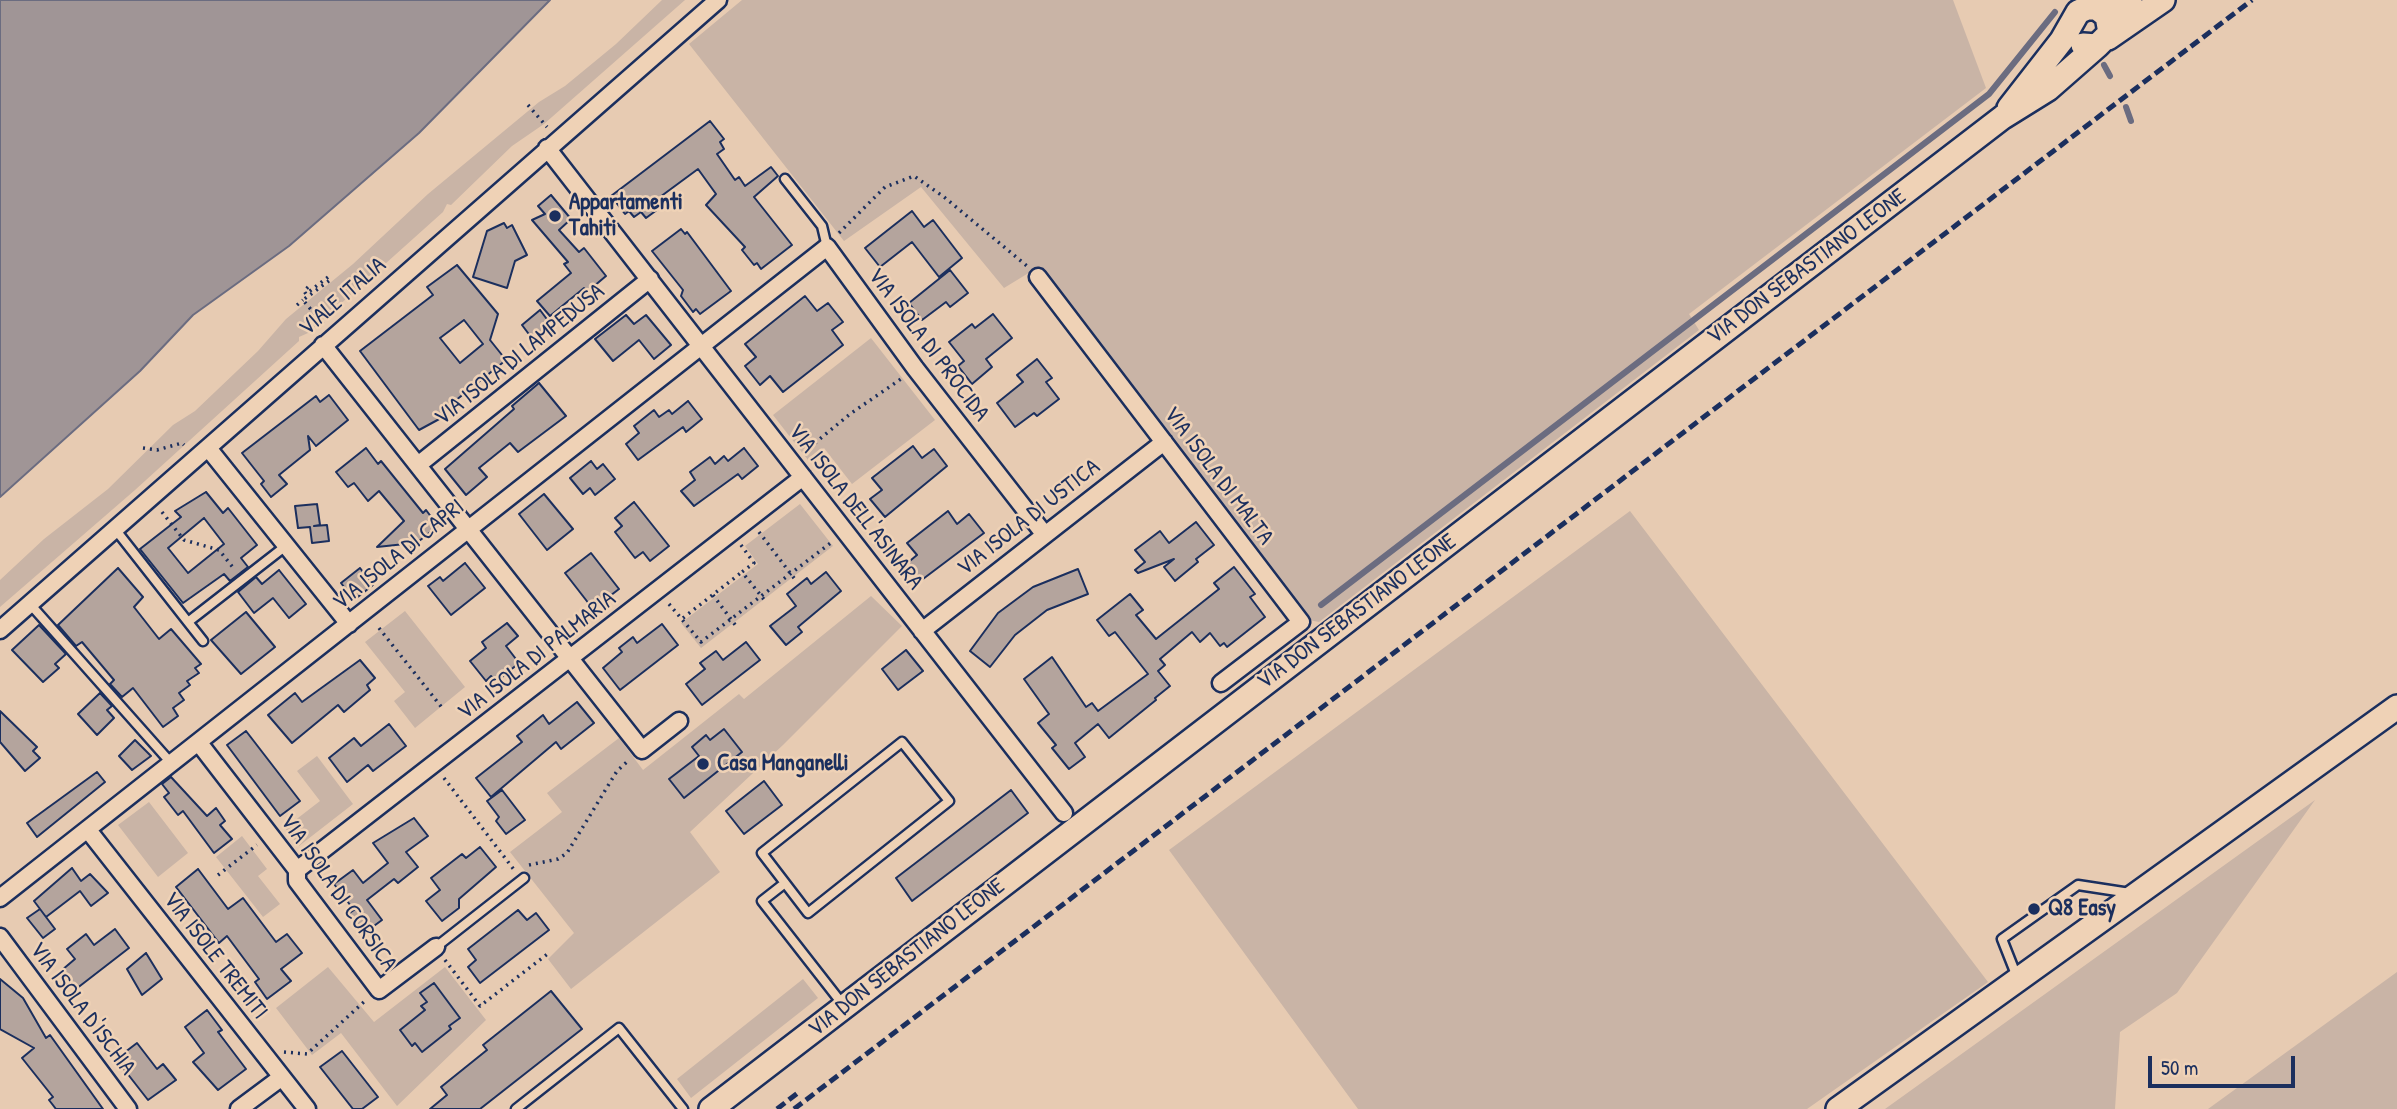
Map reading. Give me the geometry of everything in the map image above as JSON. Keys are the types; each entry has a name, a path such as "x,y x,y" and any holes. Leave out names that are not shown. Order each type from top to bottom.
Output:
{"street":[{"name":"VIALE ITALIA","path":"0,630 718,0"},
{"path":"2082,10 2115,7 2130,0"},
{"name":"VIA DON SEBASTIANO LEONE","path":"711,1109 2003,117 2048,89 2102,42 2163,0"},
{"path":"2082,10 2110,21 2102,42 2079,42 2082,10"},
{"name":"VIA DON SEBASTIANO LEONE","path":"2003,117 2082,10"},
{"name":"VIA ISOLA DELL'ASINARA","path":"547,148 1065,813"},
{"name":"VIA ISOLA DI CAPRI","path":"0,898 827,247"},
{"name":"VIA ISOLA DI PROCIDA","path":"827,247 915,368 1045,535"},
{"name":"VIA ISOLA DI MALTA","path":"1038,277 1301,622 1221,683"},
{"name":"VIA ISOLA DI LAMPEDUSA","path":"418,465 650,279"},
{"path":"323,345 642,750 679,721"},
{"name":"VIA ISOLA DI USTICA","path":"922,631 1164,442"},
{"path":"202,453 221,463 349,624"},
{"name":"VIA ISOLA DI PALMARIA","path":"297,870 803,477"},
{"path":"1838,1109 2397,707"},
{"name":"VIA ISOLA DI CORSICA","path":"199,743 297,870 297,881 379,990 435,947"},
{"name":"VIA ISOLE TREMITI","path":"88,830 307,1109"},
{"name":"VIA ISOLA D'ISCHIA","path":"0,937 128,1109"},
{"path":"239,1109 282,1077"}],"lane":[{"name":"VIA ISOLA DI PROCIDA","path":"785,179 822,226 827,247"},
{"path":"115,529 203,641"},
{"path":"188,622 287,545"},
{"path":"30,604 172,764"},
{"path":"902,742 949,802 808,913 785,883 761,853 902,742"},
{"name":"VIA ISOLA DI CORSICA","path":"435,947 521,871"},
{"path":"785,883 762,901 845,1006"},
{"path":"2018,979 2002,939 2078,885 2136,894"},
{"path":"516,1109 619,1028 683,1109"}],"path":[{"path":"528,105 544,124"},
{"path":"827,247 850,219 885,187 914,176 944,197 1038,277"},
{"path":"297,305 330,280 328,277 306,294 304,291 308,287"},
{"path":"303,300 321,321"},
{"path":"791,462 850,414 915,368"},
{"path":"143,448 157,450 181,443 202,453"},
{"path":"164,515 184,540 219,550 240,577"},
{"path":"797,582 791,573 758,531 740,544 754,563 681,618 701,642 731,620 761,596 791,573 830,543"},
{"path":"742,572 765,602"},
{"path":"713,595 736,626"},
{"path":"379,628 443,709"},
{"path":"436,783 444,777 521,871 563,857 587,824 617,771 642,750"},
{"path":"218,875 270,835"},
{"path":"435,947 480,1006 550,952"},
{"path":"281,1052 307,1055 357,1007"}],"shaded area":[{"path":"0,0 550,0 419,133 289,246 193,315 140,371 0,497"},
{"path":"662,0 685,0 544,124 512,146 451,205 447,204 443,212 308,333 299,337 299,341 135,490 0,607 0,580 44,539 108,489 173,425 195,411 258,351 286,319 353,264 428,194 539,102 565,86 616,44"},
{"path":"742,0 1953,0 1986,88 1689,314 1699,330 1319,622 1309,620 1040,266 1004,288 921,187 844,241 689,44"},
{"path":"871,338 935,420 852,484 824,448 808,460 773,415"},
{"path":"800,504 833,546 701,648 681,623 758,564 745,546"},
{"path":"1630,511 1988,982 1807,1109 1358,1109 1169,850"},
{"path":"871,596 902,626 783,745 690,832 720,872 571,989 548,959 574,933 510,852 562,812 547,793 619,738 643,770 739,694 744,699"},
{"path":"405,611 465,687 415,728 394,701 405,692 365,642"},
{"path":"317,756 353,804 299,846 285,828 320,801 297,771"},
{"path":"2315,800 2177,993 2120,1032 2115,1109 1885,1109"},
{"path":"149,802 188,853 158,877 118,825"},
{"path":"242,836 267,869 258,876 280,904 263,917 216,857"},
{"path":"328,967 374,1022 445,967 486,1020 397,1106 341,1033 312,1055 276,1008"},
{"path":"2397,972 2397,1109 2208,1109"},
{"path":"803,979 818,998 691,1098 677,1079"}],"building":[{"path":"710,121 724,139 720,142 724,149 717,154 735,180 739,177 745,186 771,167 778,176 754,197 792,245 761,269 757,263 754,265 742,250 745,247 706,205 716,194 698,169 660,197 665,204 646,218 641,212 634,217 629,211 625,214 611,196"},
{"path":"551,195 571,219 559,230 579,252 584,248 606,276 587,292 584,288 550,316 537,301 571,273 564,264 568,262 532,220 545,214 538,206"},
{"path":"912,211 924,227 933,220 962,258 939,277 912,242 880,267 865,248"},
{"path":"504,223 507,228 512,225 527,255 515,261 507,288 473,277 487,231"},
{"path":"681,229 685,234 687,232 731,291 700,314 696,309 693,312 681,296 683,290 652,251"},
{"path":"457,265 498,314 490,340 506,360 440,413 443,417 419,430 360,351 433,295 427,287","holes":["464,320 483,344 460,363 440,338"]},
{"path":"950,270 968,293 950,307 946,302 922,320 909,303"},
{"path":"805,296 817,311 828,303 843,322 832,330 843,345 783,392 770,376 760,385 745,366 756,357 745,344"},
{"path":"540,310 552,326 534,341 522,325"},
{"path":"993,314 1012,338 986,359 992,367 972,384 958,366 964,361 949,342 972,324 975,328"},
{"path":"626,315 634,324 646,315 671,345 654,359 639,340 613,361 595,339"},
{"path":"1037,359 1052,378 1046,382 1059,399 1037,416 1034,413 1015,427 997,403 1023,382 1017,375"},
{"path":"539,383 566,416 518,452 510,443 479,468 487,477 466,495 445,469 514,409 512,406"},
{"path":"329,395 348,420 316,446 308,436 310,450 279,475 287,484 271,497 261,484 264,481 242,453 316,396 320,402"},
{"path":"688,401 702,419 686,432 683,427 638,460 626,444 639,433 634,426 654,410 659,417 669,410 672,414"},
{"path":"913,446 922,458 934,449 947,466 885,517 870,499 882,490 872,478"},
{"path":"366,448 378,464 381,461 423,513 426,510 438,526 409,549 405,544 377,547 404,521 379,491 368,501 354,483 348,487 336,472"},
{"path":"744,448 758,466 742,479 738,474 694,506 681,491 695,480 690,472 710,457 715,464 724,456 728,461"},
{"path":"591,461 597,469 603,464 615,479 595,495 590,488 583,494 570,478"},
{"path":"206,492 223,513 228,508 257,545 241,558 248,567 230,581 224,574 183,603 140,549 181,517 175,511","holes":["204,518 224,544 188,573 168,548"]},
{"path":"544,494 573,529 547,550 519,514"},
{"path":"634,502 669,546 650,561 643,552 635,558 615,532 622,526 615,518"},
{"path":"317,504 320,525 314,526 327,525 329,541 312,543 310,527 298,528 295,506"},
{"path":"948,511 957,524 969,514 984,533 919,582 905,565 917,555 907,543"},
{"path":"1196,522 1214,545 1175,581 1164,567 1174,559 1138,573 1135,570 1145,562 1135,550 1160,531 1169,543"},
{"path":"591,553 619,589 593,609 565,573"},
{"path":"465,563 485,588 451,615 428,586 440,577 443,581"},
{"path":"1234,567 1255,594 1250,597 1265,617 1227,647 1224,643 1220,646 1210,633 1200,642 1192,632 1160,659 1165,665 1158,671 1170,686 1109,738 1098,724 1075,743 1085,757 1069,769 1052,748 1056,745 1038,723 1049,714 1024,679 1052,657 1086,707 1092,703 1098,711 1148,674 1115,632 1109,636 1097,620 1130,594 1143,610 1136,615 1156,639 1219,589 1214,583"},
{"path":"118,568 143,597 134,607 159,639 171,629 201,664 195,668 199,673 187,681 190,685 179,693 184,700 173,708 178,716 163,727 133,688 122,697 110,684 114,680 82,642 76,646 58,625"},
{"path":"360,568 373,585 354,600 341,583"},
{"path":"1078,569 1088,594 1047,610 1015,635 990,667 970,651 998,613 1033,587"},
{"path":"279,570 306,604 289,618 273,598 254,613 238,592 256,577 262,584"},
{"path":"826,572 841,591 798,627 802,632 786,645 770,626 796,606 787,594 807,578 811,584"},
{"path":"246,612 275,647 241,674 211,640"},
{"path":"507,623 518,636 506,646 519,663 496,682 491,676 486,681 470,661 486,648 482,642"},
{"path":"662,624 678,645 620,690 603,668 622,652 619,648 633,637 637,643"},
{"path":"39,625 66,654 55,664 59,668 43,682 12,650"},
{"path":"746,642 760,660 702,705 686,684 705,669 700,663 716,651 723,660"},
{"path":"906,650 923,671 898,690 882,669"},
{"path":"360,660 375,678 367,685 370,690 344,712 338,705 292,743 268,715 295,693 302,702"},
{"path":"100,693 112,706 107,710 114,718 97,735 78,714"},
{"path":"577,702 594,723 561,749 556,742 491,797 476,778 522,742 517,736 543,715 549,724"},
{"path":"0,711 37,747 33,751 40,758 25,771 0,742"},
{"path":"389,724 406,746 373,771 368,765 347,782 329,758 354,738 361,746"},
{"name":"Casa Manganelli","path":"724,729 742,752 684,798 669,779 699,756 692,747 706,735 710,740"},
{"path":"246,731 300,801 280,816 227,745"},
{"path":"135,740 151,756 132,770 119,756"},
{"path":"97,772 105,782 37,837 27,823"},
{"path":"171,777 207,816 216,808 225,821 220,825 232,839 214,853 183,811 178,815 164,797 169,793 162,784"},
{"path":"764,781 782,805 744,834 726,811"},
{"path":"502,790 525,820 506,834 496,821 499,817 487,801"},
{"path":"1011,790 1028,813 912,901 896,878"},
{"path":"414,818 428,836 406,852 418,867 398,883 394,879 367,900 382,920 363,934 348,914 354,910 334,884 353,870 363,883 388,863 373,843"},
{"path":"480,847 496,867 459,899 459,908 442,921 426,901 440,890 431,878 462,854 466,858"},
{"path":"72,868 81,881 90,874 108,893 91,906 80,891 46,917 34,901"},
{"path":"198,869 228,909 243,898 276,942 287,934 302,953 281,969 291,981 267,999 255,982 259,979 227,936 219,943 176,887"},
{"path":"40,909 55,929 43,938 27,918"},
{"path":"518,910 527,920 536,913 549,930 480,983 468,967 476,960 468,949"},
{"path":"115,929 129,948 76,989 62,970 75,959 67,949 86,934 94,945"},
{"path":"146,953 162,979 142,995 127,969"},
{"path":"0,979 23,998 46,1038 50,1035 103,1109 56,1109 49,1100 53,1097 22,1058 34,1048 0,1029"},
{"path":"434,983 460,1018 449,1026 451,1029 422,1052 415,1043 412,1046 400,1030 425,1010 421,1006 427,1002 420,993"},
{"path":"551,991 582,1029 480,1109 430,1109 447,1095 441,1087 487,1050 483,1045"},
{"path":"207,1010 222,1030 218,1032 246,1069 218,1090 193,1062 204,1053 185,1027"},
{"path":"137,1043 157,1069 163,1064 176,1080 148,1100 116,1059"},
{"path":"342,1051 378,1097 362,1109 353,1109 320,1067"}],"waterway":[{"path":"1321,605 1989,94 2055,12"},
{"path":"2104,65 2110,76"},
{"path":"2126,107 2131,121"}],"railway":[{"path":"794,1109 2252,0"},
{"path":"777,1109 799,1092"}],"place":[{"name":"Appartamenti Tahiti","path":"555,216"},
{"name":"Casa Manganelli","path":"703,764"},
{"name":"Q8 Easy","path":"2034,909"}]}
